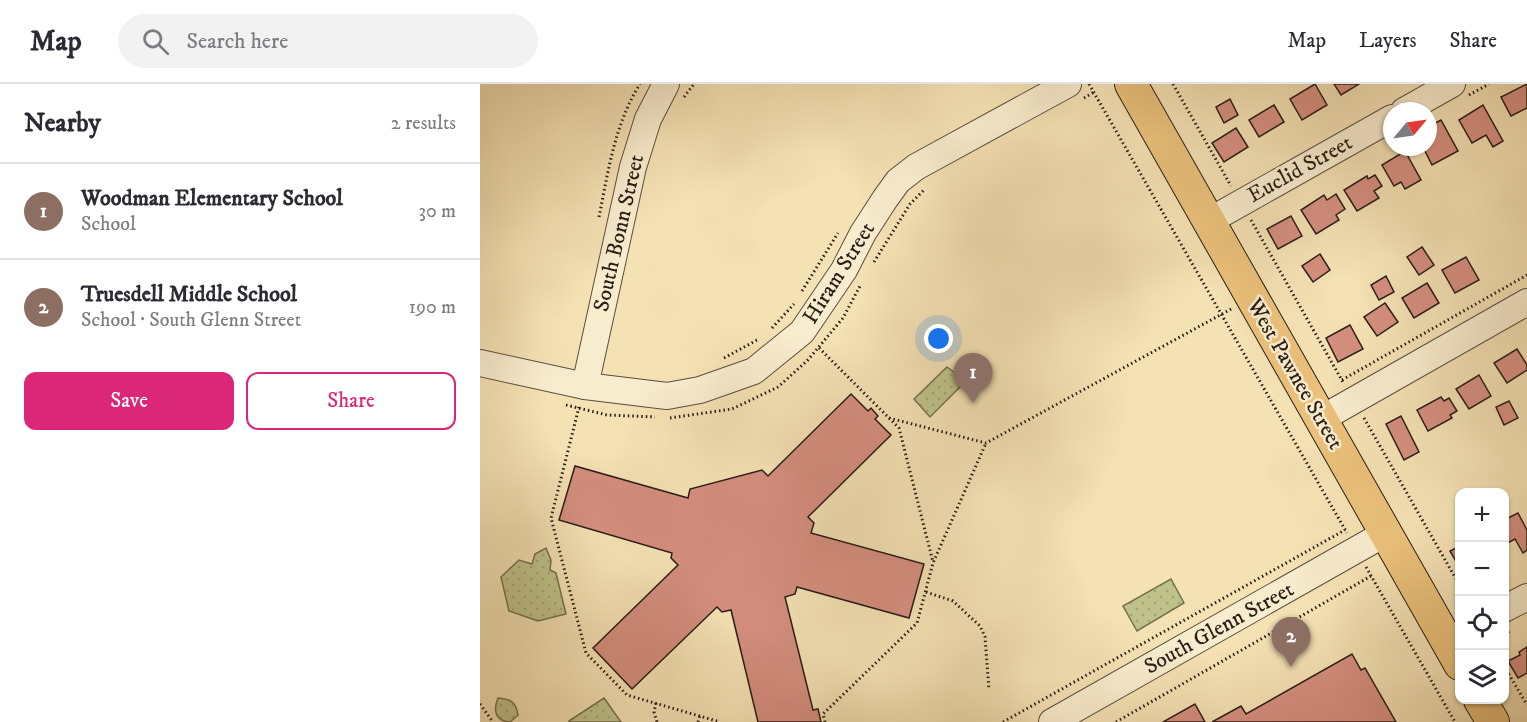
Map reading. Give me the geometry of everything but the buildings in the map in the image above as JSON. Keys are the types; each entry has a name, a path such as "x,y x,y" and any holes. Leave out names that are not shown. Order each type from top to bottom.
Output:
{"main road":[{"name":"West Pawnee Street","path":"1131,84 1386,533 1455,646"},
{"path":"1483,704 1493,722"}],"street":[{"name":"Hiram Street","path":"480,363 597,396 667,396 700,390 754,371 802,332 844,270 863,233 898,181 916,167 1068,84"},
{"path":"1420,102 1452,84"},
{"name":"South Bonn Street","path":"597,396 633,167 656,100 674,92"},
{"name":"Euclid Street","path":"1209,221 1383,123"},
{"path":"1321,419 1348,390 1527,302"},
{"name":"South Glenn Street","path":"1052,722 1351,540 1386,533"},
{"path":"1509,606 1527,597"}],"path":[{"path":"674,92 694,84"},
{"path":"1089,84 1455,722"},
{"path":"1173,84 1455,577"},
{"path":"800,295 839,231"},
{"path":"1348,390 1527,275"},
{"path":"825,722 823,714 917,623 933,563 986,443 1252,297"},
{"path":"765,333 795,303"},
{"path":"802,332 899,428 933,563"},
{"path":"717,362 759,339"},
{"path":"597,396 551,518 586,653 627,695 720,722"},
{"path":"889,418 986,443"},
{"path":"1003,722 1351,540"},
{"path":"1116,722 1371,576"},
{"path":"925,592 953,601 980,626 985,637 989,690"},
{"path":"1509,674 1527,705"},
{"path":"656,703 654,712 657,722"},
{"path":"480,704 493,722"},
{"path":"698,722 700,715"}],"green space":[{"path":"947,367 959,377 962,385 930,417 914,399"},
{"path":"546,548 551,560 550,570 556,573 566,614 538,621 509,611 501,577 519,560 532,564 535,554"},
{"path":"1171,579 1184,603 1137,631 1123,606"},
{"path":"498,698 510,700 516,707 518,715 510,722 501,720 496,714"},
{"path":"604,698 621,722 569,722 569,721"}],"place":[{"name":"Woodman Elementary School","path":"973,403"},
{"name":"Truesdell Middle School","path":"1291,667"}]}
